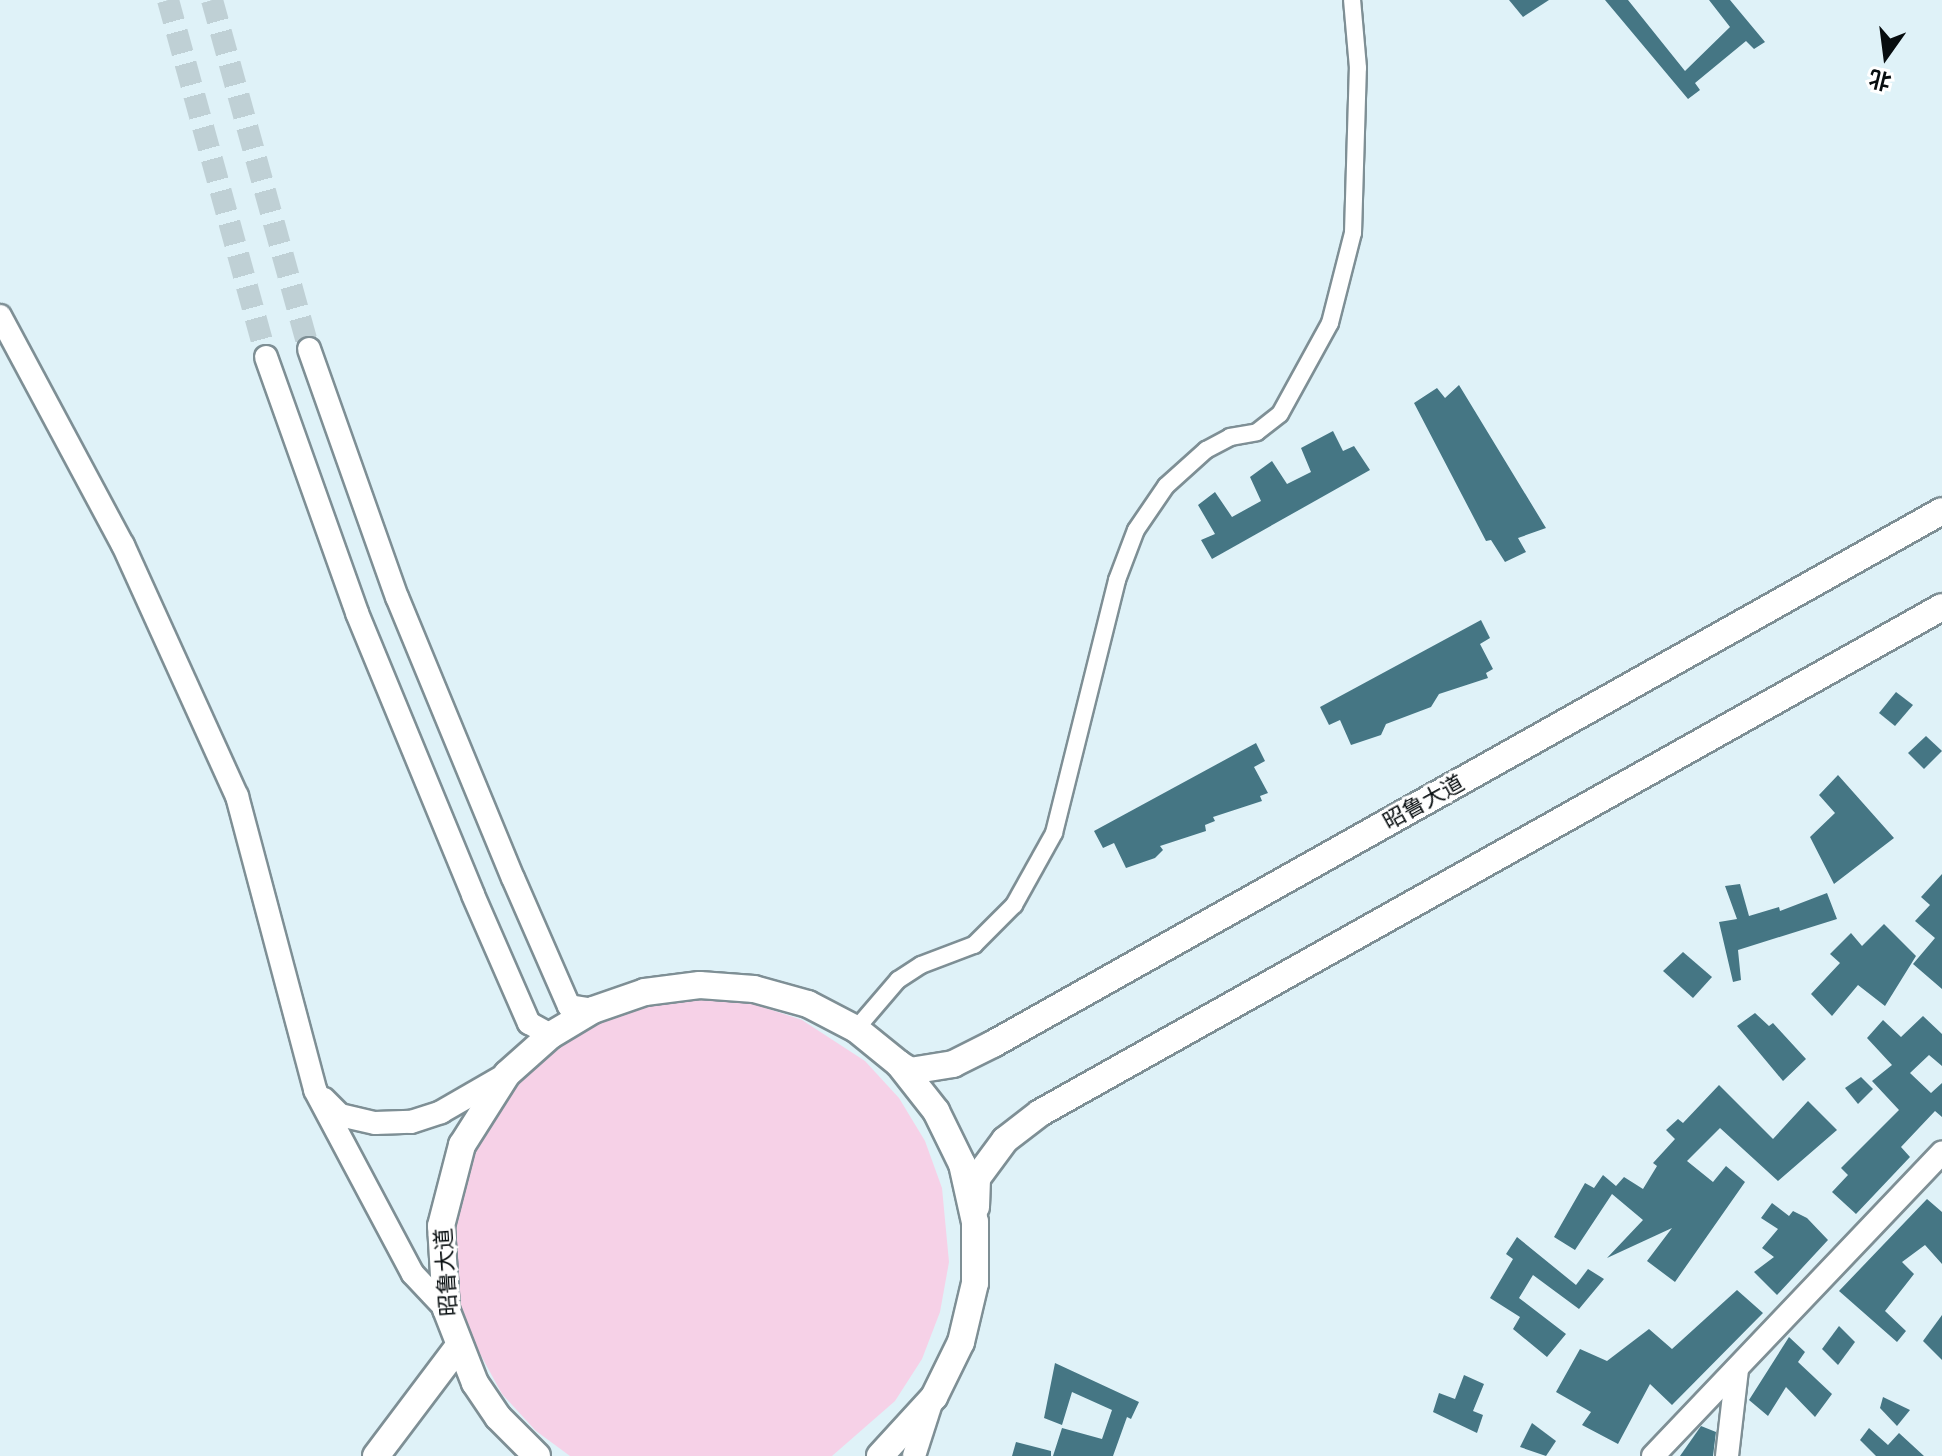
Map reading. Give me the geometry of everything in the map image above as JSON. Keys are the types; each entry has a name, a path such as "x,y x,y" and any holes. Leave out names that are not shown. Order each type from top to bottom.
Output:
{"highway":[{"name":"昭鲁大道","path":"537,1456 498,1417 458,1347 446,1309 441,1226 462,1145 507,1074 551,1035 593,1010 645,992 700,985 741,988 808,1004 856,1029 910,1071 953,1064 1942,511"},
{"name":"昭鲁大道","path":"880,1456 934,1397 961,1342 971,1298 977,1178 1005,1140 1040,1113 1942,607"},
{"name":"昭鲁大道","path":"899,1064 936,1111 962,1164 975,1222"},
{"name":"昭鲁大道","path":"376,1456 458,1347"}],"main road":[{"path":"0,316 123,545 237,796 315,1090 413,1274 446,1309"},
{"path":"309,349 397,597 513,878 569,1006 593,1010"},
{"path":"266,357 357,613 473,895 529,1023 551,1035"},
{"path":"315,1090 340,1115 375,1123 411,1122 441,1112 507,1074"},
{"path":"1653,1456 1942,1153"},
{"path":"1727,1456 1737,1369"},
{"path":"914,1456 934,1397"}],"street":[{"path":"856,1029 898,980 921,965 974,945 1014,905 1054,833 1117,580 1136,530 1166,486 1206,450 1230,437 1257,432 1280,414 1330,323 1353,233 1358,68 1352,0"}],"shaded area":[{"path":"704,998 754,1004 802,1020 865,1061 899,1098 925,1141 942,1188 949,1262 940,1312 922,1359 895,1401 832,1456 570,1456 536,1431 502,1394 466,1328 454,1279 452,1229 468,1156 506,1091 541,1056 606,1017 654,1002"}],"building":[{"path":"1509,0 1549,0 1523,17"},
{"path":"1605,0 1628,0 1685,71 1730,27 1709,0 1730,0 1765,42 1754,49 1746,41 1695,83 1700,90 1688,99"},
{"path":"1459,385 1546,528 1518,538 1526,552 1505,562 1491,540 1486,541 1414,403 1437,388 1445,398"},
{"path":"1333,431 1343,451 1354,446 1370,470 1212,559 1201,540 1215,534 1198,505 1215,492 1232,517 1261,501 1250,477 1272,461 1287,484 1311,472 1301,448"},
{"path":"1481,620 1490,638 1480,644 1493,669 1486,673 1488,678 1439,694 1431,707 1386,724 1381,735 1351,745 1340,720 1329,725 1320,707"},
{"path":"1896,692 1913,705 1895,726 1879,713"},
{"path":"1926,736 1942,751 1924,769 1908,753"},
{"path":"1256,743 1265,761 1254,767 1268,793 1260,796 1262,801 1213,817 1215,821 1205,825 1206,831 1160,846 1163,850 1155,858 1126,868 1114,843 1103,848 1094,831"},
{"path":"1838,775 1894,838 1834,884 1810,837 1835,813 1819,795"},
{"path":"1942,874 1942,989 1913,964 1935,938 1915,921 1930,905 1921,897"},
{"path":"1740,884 1749,916 1779,907 1780,911 1827,893 1837,919 1738,950 1741,980 1733,982 1719,922 1737,919 1725,886"},
{"path":"1884,924 1916,956 1885,1006 1858,985 1832,1016 1811,994 1840,963 1830,954 1851,933 1862,946"},
{"path":"1683,952 1712,977 1693,998 1663,971"},
{"path":"1755,1013 1769,1026 1773,1023 1806,1059 1783,1081 1737,1026"},
{"path":"1923,1016 1942,1034 1942,1066 1929,1055 1910,1073 1931,1093 1942,1083 1942,1117 1935,1111 1901,1147 1910,1157 1856,1214 1832,1192 1848,1175 1841,1168 1899,1110 1872,1081 1892,1065 1867,1038 1883,1020 1901,1037"},
{"path":"1861,1077 1873,1089 1858,1104 1845,1088"},
{"path":"1719,1085 1773,1139 1808,1101 1837,1130 1778,1181 1720,1128 1687,1161 1713,1182 1726,1166 1745,1182 1675,1282 1647,1261 1672,1228 1607,1258 1643,1220 1612,1194 1575,1250 1554,1237 1585,1183 1594,1188 1603,1175 1616,1186 1624,1177 1643,1189 1657,1166 1653,1163 1675,1139 1666,1130 1678,1119 1683,1123"},
{"path":"1927,1199 1942,1212 1942,1264 1925,1245 1902,1262 1914,1274 1885,1311 1906,1331 1897,1342 1839,1291"},
{"path":"1772,1203 1789,1216 1793,1211 1807,1218 1828,1240 1777,1295 1754,1272 1774,1257 1762,1248 1778,1229 1761,1218"},
{"path":"1517,1237 1576,1285 1588,1269 1604,1279 1579,1309 1533,1275 1519,1298 1566,1334 1547,1357 1513,1329 1520,1317 1490,1298 1513,1259 1506,1254"},
{"path":"1737,1290 1763,1313 1672,1405 1650,1384 1618,1444 1582,1425 1591,1412 1556,1392 1580,1349 1607,1361 1649,1329 1672,1349"},
{"path":"1942,1315 1942,1360 1923,1341"},
{"path":"1839,1326 1855,1342 1838,1365 1822,1349"},
{"path":"1789,1337 1805,1352 1798,1362 1832,1394 1815,1417 1786,1387 1768,1416 1749,1400"},
{"path":"1055,1363 1139,1402 1131,1419 1127,1417 1113,1456 1053,1456 1062,1428 1102,1439 1112,1410 1072,1392 1062,1425 1044,1418"},
{"path":"1464,1375 1484,1384 1473,1411 1483,1415 1477,1433 1433,1412 1439,1393 1455,1399"},
{"path":"1883,1397 1910,1410 1897,1426 1880,1408"},
{"path":"1532,1423 1556,1441 1546,1456 1520,1447"},
{"path":"1701,1426 1716,1432 1713,1456 1680,1456"},
{"path":"1869,1428 1888,1445 1899,1433 1924,1456 1876,1456 1860,1440"},
{"path":"1016,1442 1051,1451 1051,1456 1012,1456"}],"tunnel":[{"path":"168,0 266,357"},
{"path":"212,0 309,349"}]}
